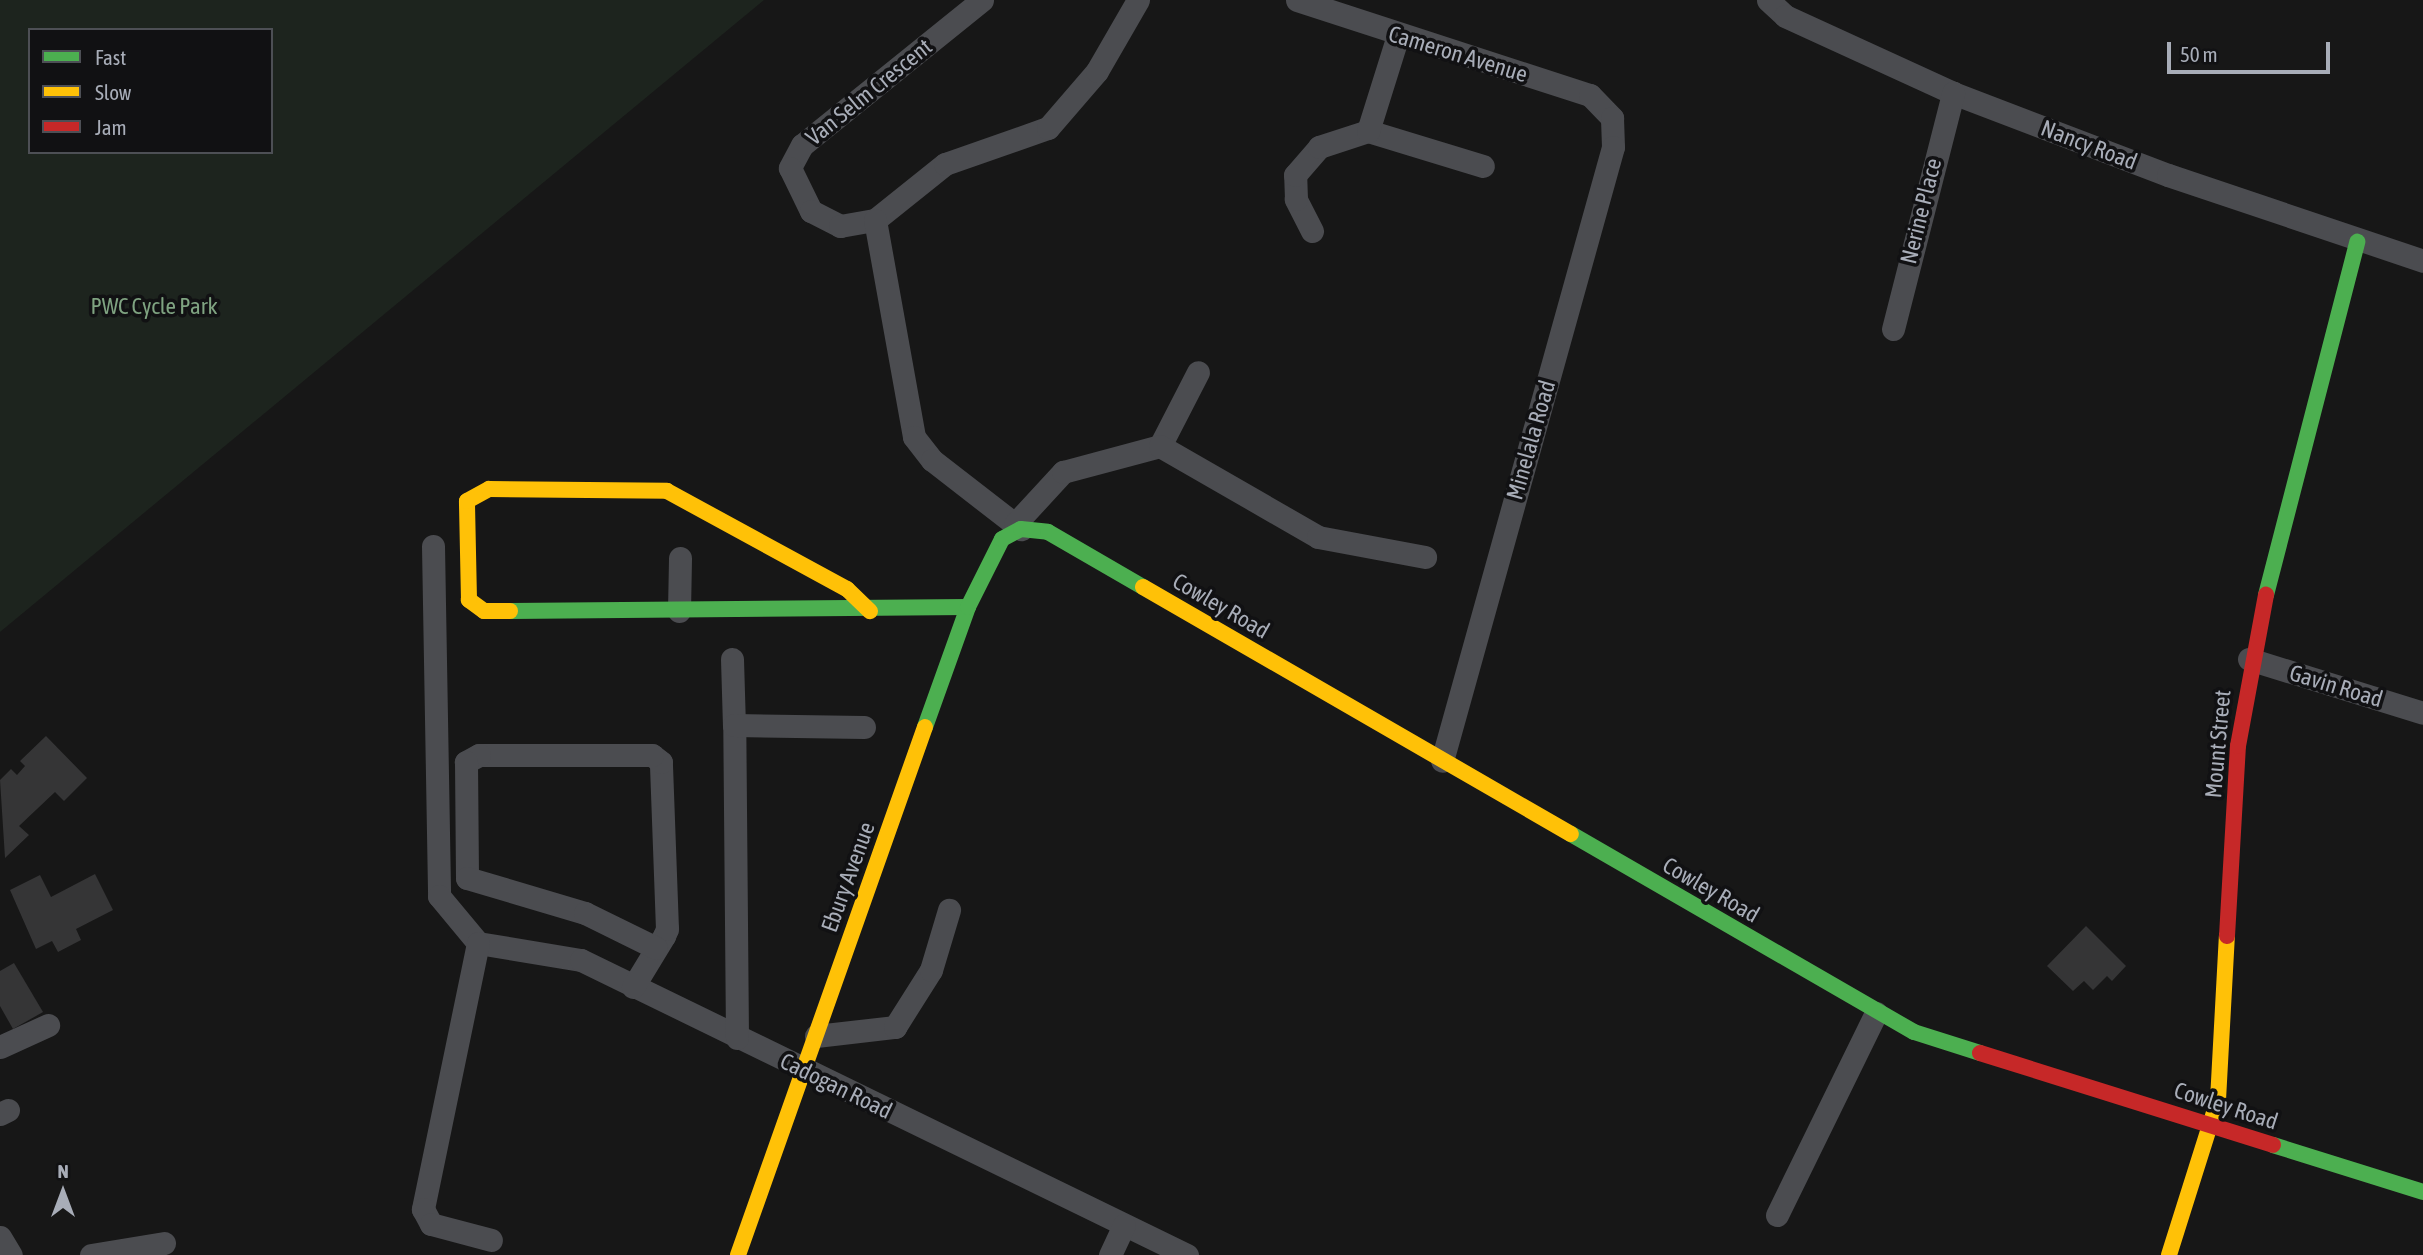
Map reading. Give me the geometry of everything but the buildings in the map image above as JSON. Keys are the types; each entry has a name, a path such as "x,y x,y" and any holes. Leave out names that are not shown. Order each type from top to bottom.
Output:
{"street":[{"name":"Van Selm Crescent","path":"982,0 794,157 791,180 811,211 839,226 875,220 945,164 1048,128 1097,71 1138,0"},
{"name":"Cameron Avenue","path":"1297,0 1398,35 1591,95 1612,118"},
{"name":"Nancy Road","path":"1768,0 1785,16 1953,93 2357,242 2423,261"},
{"path":"1368,131 1398,35"},
{"name":"Nerine Place","path":"1893,329 1953,93"},
{"name":"Minelala Road","path":"1442,761 1613,147 1612,118"},
{"path":"1312,231 1293,191 1295,175 1330,141 1368,131 1483,166"},
{"path":"875,220 914,437 932,460 1018,526 1063,471 1160,446 1318,537 1425,557"},
{"name":"Mount Street","path":"2169,1255 2218,1100 2238,746 2249,659 2357,242"},
{"path":"1160,446 1198,372"},
{"path":"870,611 847,589 667,491 489,489 467,501 469,600 478,610 870,611 968,607"},
{"name":"Cowley Road","path":"1018,526 1048,532 1876,1013 1946,1044 2423,1192"},
{"name":"Ebury Avenue","path":"738,1255 968,607 988,558 1002,539 1018,526"},
{"path":"433,546 439,896 478,943 423,1209 431,1224 491,1240"},
{"path":"679,611 680,558"},
{"path":"732,659 737,1038"},
{"name":"Gavin Road","path":"2249,659 2423,713"},
{"path":"734,725 864,727"},
{"path":"633,987 656,948 667,929 661,762 652,755 469,759 464,769 467,878 585,913 656,948"},
{"path":"816,1036 895,1027 931,970 949,910"},
{"name":"Cadogan Road","path":"478,943 581,960 1187,1255"},
{"path":"1777,1215 1876,1013"},
{"path":"0,1047 48,1025"},
{"path":"1110,1255 1124,1225"},
{"path":"0,1237 10,1255"},
{"path":"91,1255 164,1243"}],"green space":[{"name":"PWC Cycle Park","path":"0,0 764,0 0,632"}],"traffic: fast":[{"path":"2266,595 2357,242"},
{"path":"925,727 968,607 1002,539 1021,529 1048,532 1143,587"},
{"path":"510,611 968,607"},
{"path":"1571,834 1914,1032 1980,1053"},
{"path":"2273,1145 2423,1192"}],"traffic: slow":[{"path":"510,611 484,611 469,600 467,501 489,489 667,491 847,589 870,611"},
{"path":"1143,587 1571,834"},
{"path":"738,1255 925,727"},
{"path":"2169,1255 2218,1100 2227,936"}],"traffic: jam":[{"path":"2227,936 2238,746 2266,595"},
{"path":"1980,1053 2273,1145"}]}
